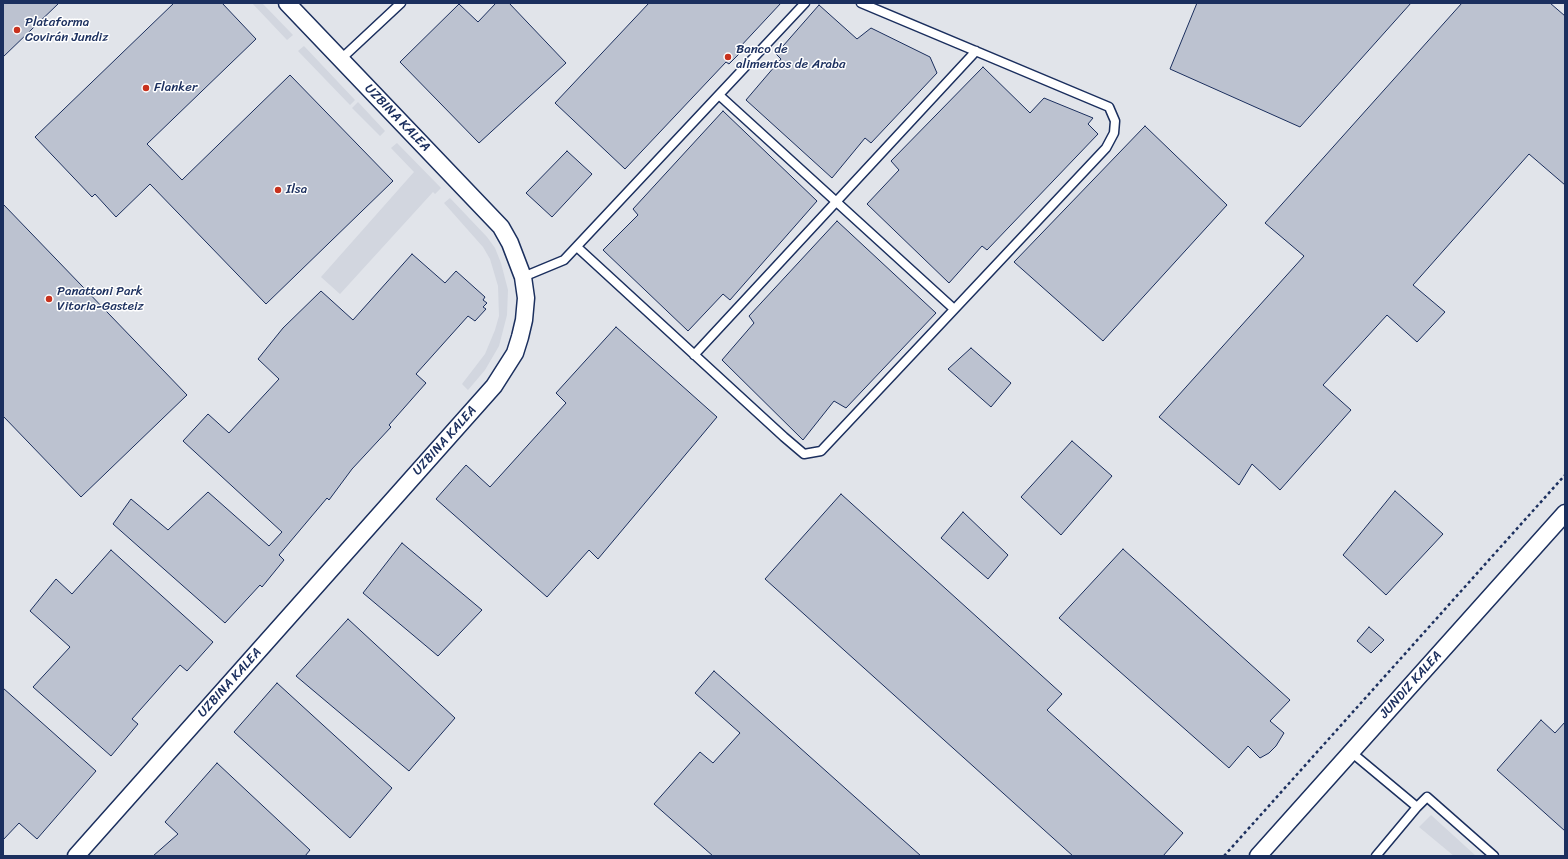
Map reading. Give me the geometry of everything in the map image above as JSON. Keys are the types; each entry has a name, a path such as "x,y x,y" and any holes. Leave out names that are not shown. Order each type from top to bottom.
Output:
{"street":[{"name":"UZBINA KALEA","path":"76,856 494,386 515,353 520,337 524,320 526,298 523,277 510,243 501,227 287,3"},
{"name":"JUNDIZ KALEA","path":"1258,856 1565,513"}],"lane":[{"path":"341,59 401,3"},
{"path":"523,277 564,260 805,3"},
{"path":"577,247 804,454 821,451 1106,148 1114,133 1115,121 1110,107 861,3"},
{"path":"694,355 976,51"},
{"path":"719,95 954,309"},
{"path":"1351,752 1417,806"},
{"path":"1376,856 1417,806 1427,797 1494,856"}],"path":[{"path":"1224,856 1565,475"}],"shaded area":[{"path":"3,3 1565,3 1565,856 3,856"},
{"path":"252,3 262,3 293,35 287,40"},
{"path":"304,46 355,100 350,105 298,51"},
{"path":"358,102 385,131 380,136 352,108"},
{"path":"397,143 441,188 435,194 433,192 340,294 321,277 414,172 391,148"},
{"path":"450,198 487,237 495,248 501,263 508,290 507,315 499,346 485,370 468,390 462,384 485,354 495,330 499,316 498,286 490,259 483,247 444,203"},
{"path":"1431,815 1476,856 1454,856 1419,827"}],"building":[{"name":"Plataforma Covirán Jundiz","path":"3,3 59,3 3,57"},
{"path":"174,3 222,3 256,39 147,144 182,180 290,75 393,181 266,304 150,184 116,217 95,194 92,197 35,137"},
{"path":"496,3 509,3 566,63 479,143 400,62 459,4 478,22"},
{"path":"649,3 781,3 739,48 742,51 729,64 726,62 625,169 555,103"},
{"path":"1197,3 1411,3 1300,127 1170,69"},
{"path":"1462,3 1550,3 1565,16 1565,185 1529,154 1413,285 1445,312 1417,342 1387,315 1323,385 1351,410 1280,490 1252,464 1239,485 1159,417 1304,256 1265,223"},
{"path":"819,5 857,39 871,28 930,57 937,73 871,143 865,138 832,178 746,100 781,59 776,54"},
{"path":"983,67 1030,113 1044,98 1093,118 1088,124 1098,134 987,250 982,246 949,283 867,204 899,170 891,161"},
{"path":"723,111 817,201 730,300 723,294 688,331 603,250 638,215 633,209"},
{"path":"1145,126 1227,205 1103,341 1014,262"},
{"path":"567,151 592,174 552,217 526,193"},
{"name":"Panattoni Park Vitoria-Gasteiz","path":"3,204 187,395 81,497 3,416"},
{"path":"837,221 936,313 846,408 834,401 803,440 722,360 754,323 749,316"},
{"path":"412,254 445,283 456,271 485,297 483,300 487,303 483,307 486,309 475,321 468,316 416,374 426,383 389,425 391,427 352,469 329,500 327,498 279,555 284,560 262,587 260,585 225,623 113,524 131,499 168,530 208,492 269,546 282,532 183,441 208,414 229,433 279,379 258,359 283,328 321,291 353,320"},
{"path":"616,327 717,417 598,559 589,550 547,597 436,499 466,465 490,487 566,403 556,393"},
{"path":"971,348 1011,383 991,407 948,369"},
{"path":"1072,441 1112,476 1061,535 1021,497"},
{"path":"1395,491 1443,534 1386,595 1343,555"},
{"path":"841,494 1062,694 1047,710 1183,833 1163,856 1073,856 765,579"},
{"path":"963,512 1008,555 988,579 941,538"},
{"path":"402,543 482,610 438,656 363,593"},
{"path":"1123,549 1290,700 1270,721 1284,733 1276,746 1269,753 1260,758 1248,746 1229,768 1059,618"},
{"path":"111,550 213,642 187,671 180,665 132,719 138,724 111,756 33,687 70,647 30,611 56,579 72,594"},
{"path":"348,619 455,718 409,771 296,676"},
{"path":"1369,627 1384,640 1371,653 1357,641"},
{"path":"714,671 921,856 713,856 654,804 700,752 713,763 740,733 695,693"},
{"path":"277,683 392,788 350,838 234,732"},
{"path":"3,688 96,771 37,839 19,823 3,840"},
{"path":"1541,720 1555,733 1565,722 1565,831 1497,770"},
{"path":"217,763 310,850 305,856 153,856 178,834 165,822"}],"place":[{"name":"Plataforma Covirán Jundiz","path":"17,30"},
{"name":"Banco de alimentos de Araba","path":"728,57"},
{"name":"Flanker","path":"146,88"},
{"name":"Ilsa","path":"278,190"},
{"name":"Panattoni Park Vitoria-Gasteiz","path":"49,299"}]}
